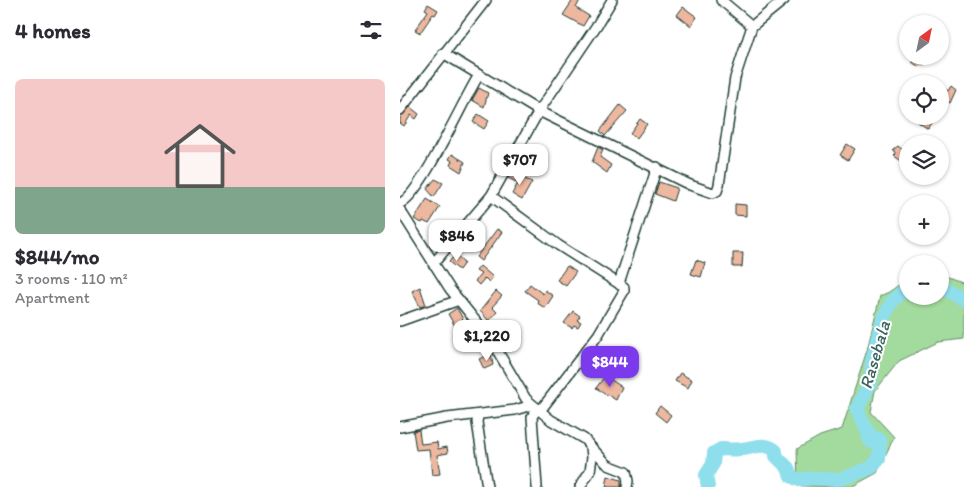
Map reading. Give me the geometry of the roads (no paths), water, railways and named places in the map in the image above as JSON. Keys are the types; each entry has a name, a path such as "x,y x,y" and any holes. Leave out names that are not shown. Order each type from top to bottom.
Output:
{"street":[{"path":"400,110 486,0"},
{"path":"433,264 491,196 539,111 612,0"},
{"path":"721,0 752,26"},
{"path":"443,53 539,111 706,193 712,193 717,191 734,78 752,26 784,0"},
{"path":"400,202 403,202 415,188 479,75"},
{"path":"620,285 656,167"},
{"path":"491,196 558,245 624,287 624,292 598,335 536,408 532,417 537,487"},
{"path":"400,210 433,264 491,340 526,399 536,408 584,439 608,465 626,472 627,487"},
{"path":"400,321 459,300"},
{"path":"400,428 447,418 536,408"},
{"path":"478,416 477,422 487,487"},
{"path":"580,487 590,471 591,447"}],"waterway":[{"name":"Rasebala","path":"949,291 964,300"},
{"name":"Rasebala","path":"708,487 706,475 713,464 714,453 721,449 768,446 776,451 776,456 788,468 791,476 799,480 812,478 837,480 871,468 879,459 880,442 877,438 872,442 869,439 868,432 857,409 871,381 872,361 880,328 891,303 899,295"}]}
